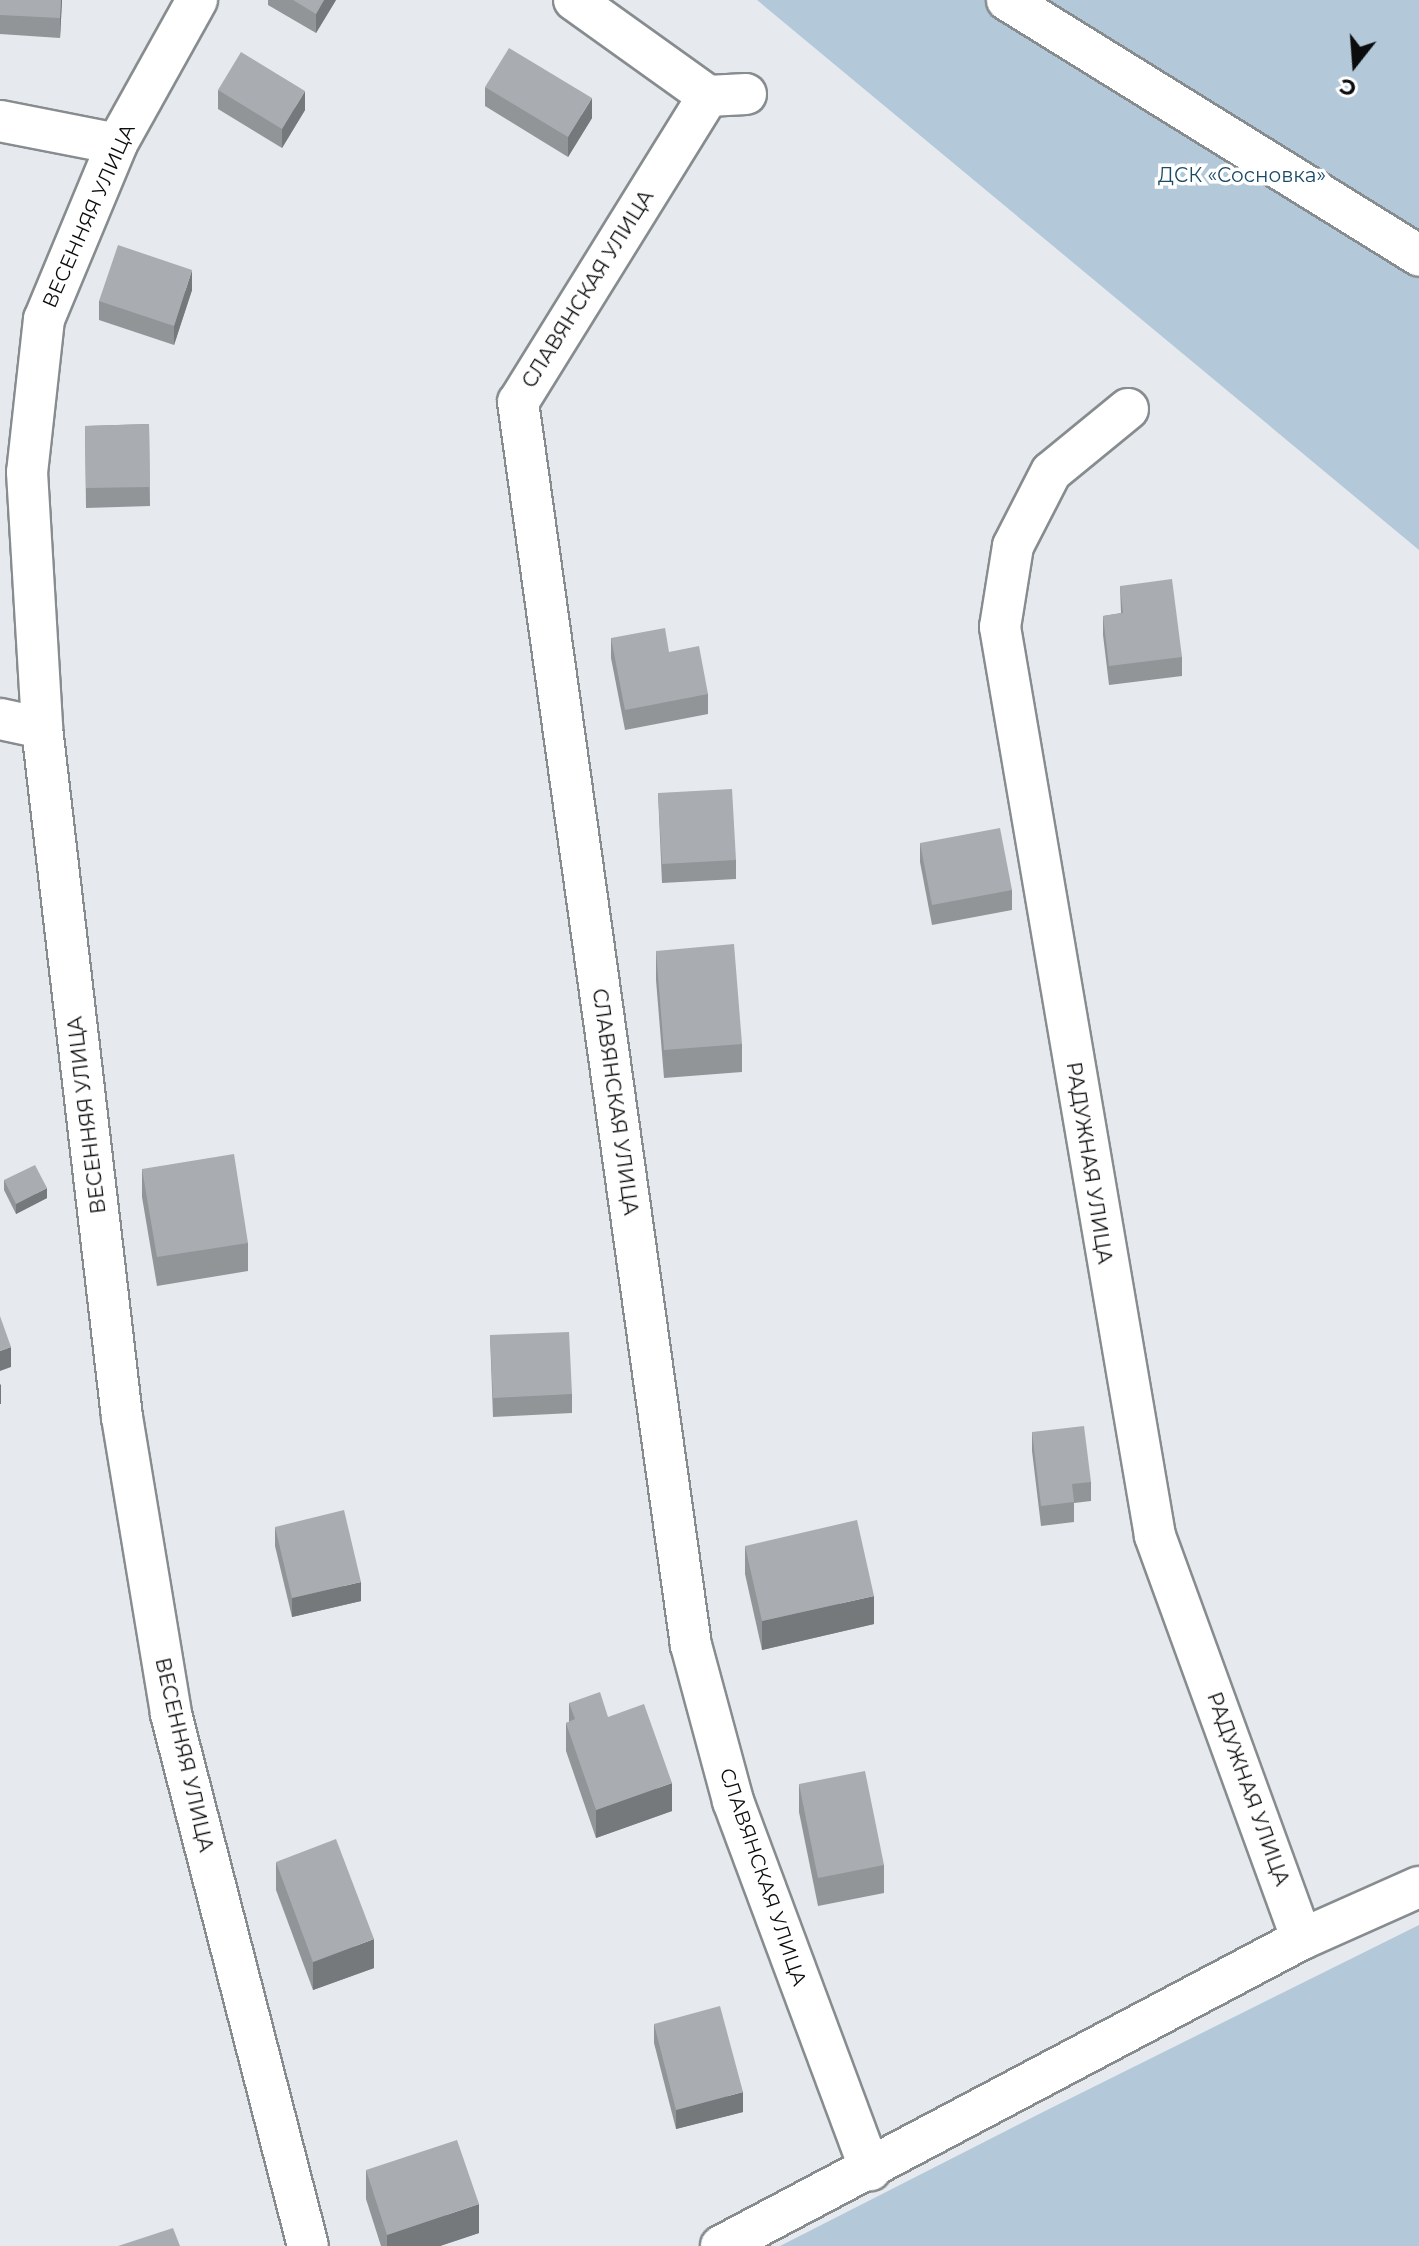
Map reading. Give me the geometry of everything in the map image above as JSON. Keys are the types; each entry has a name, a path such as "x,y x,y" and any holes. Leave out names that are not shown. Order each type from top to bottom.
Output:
{"street":[{"name":"ВЕСЕННЯЯ УЛИЦА","path":"197,0 117,144 44,319 27,472 42,728 122,1417 171,1714 308,2246"},
{"name":"СЛАВЯНСКАЯ УЛИЦА","path":"574,0 727,95 518,402 691,1645 733,1801 870,2170"},
{"path":"1007,0 1419,255"},
{"path":"0,121 117,144"},
{"name":"РАДУЖНАЯ УЛИЦА","path":"1128,409 1051,472 1013,546 1000,627 1155,1536 1302,1939"},
{"path":"0,719 42,728"},
{"path":"721,2246 870,2170 1302,1939 1419,1887"}],"green space":[{"name":"ДСК «Сосновка»","path":"757,0 1419,0 1419,550"},
{"path":"1419,1925 1419,2246 780,2246 1047,2110"}],"building":[{"path":"0,0 61,0 60,18 0,15"},
{"path":"293,0 324,0 316,14"},
{"path":"509,48 592,98 568,137 485,87"},
{"path":"241,52 305,91 282,129 218,90"},
{"path":"118,245 192,270 174,326 99,301"},
{"path":"149,424 150,487 86,488 85,426"},
{"path":"1172,579 1182,657 1109,666 1103,616 1123,613 1120,586"},
{"path":"665,628 669,652 699,646 708,694 625,710 611,638"},
{"path":"732,789 736,860 662,864 658,793"},
{"path":"1000,828 1012,890 932,905 920,843"},
{"path":"734,944 742,1044 664,1050 656,951"},
{"path":"234,1154 248,1243 157,1257 142,1169"},
{"path":"35,1165 47,1188 16,1204 4,1180"},
{"path":"0,1316 11,1347 0,1351"},
{"path":"569,1332 572,1394 493,1398 490,1335"},
{"path":"1084,1426 1091,1482 1072,1484 1074,1502 1041,1506 1032,1432"},
{"path":"344,1510 361,1582 292,1598 275,1527"},
{"path":"857,1520 874,1596 762,1621 745,1546"},
{"path":"600,1692 608,1717 644,1704 672,1783 596,1810 566,1723 575,1719 569,1703"},
{"path":"865,1771 884,1865 818,1878 799,1784"},
{"path":"336,1839 374,1939 313,1962 276,1862"},
{"path":"720,2006 743,2092 676,2110 654,2024"},
{"path":"457,2140 479,2204 387,2235 366,2170"},
{"path":"173,2228 180,2246 118,2246"}]}
